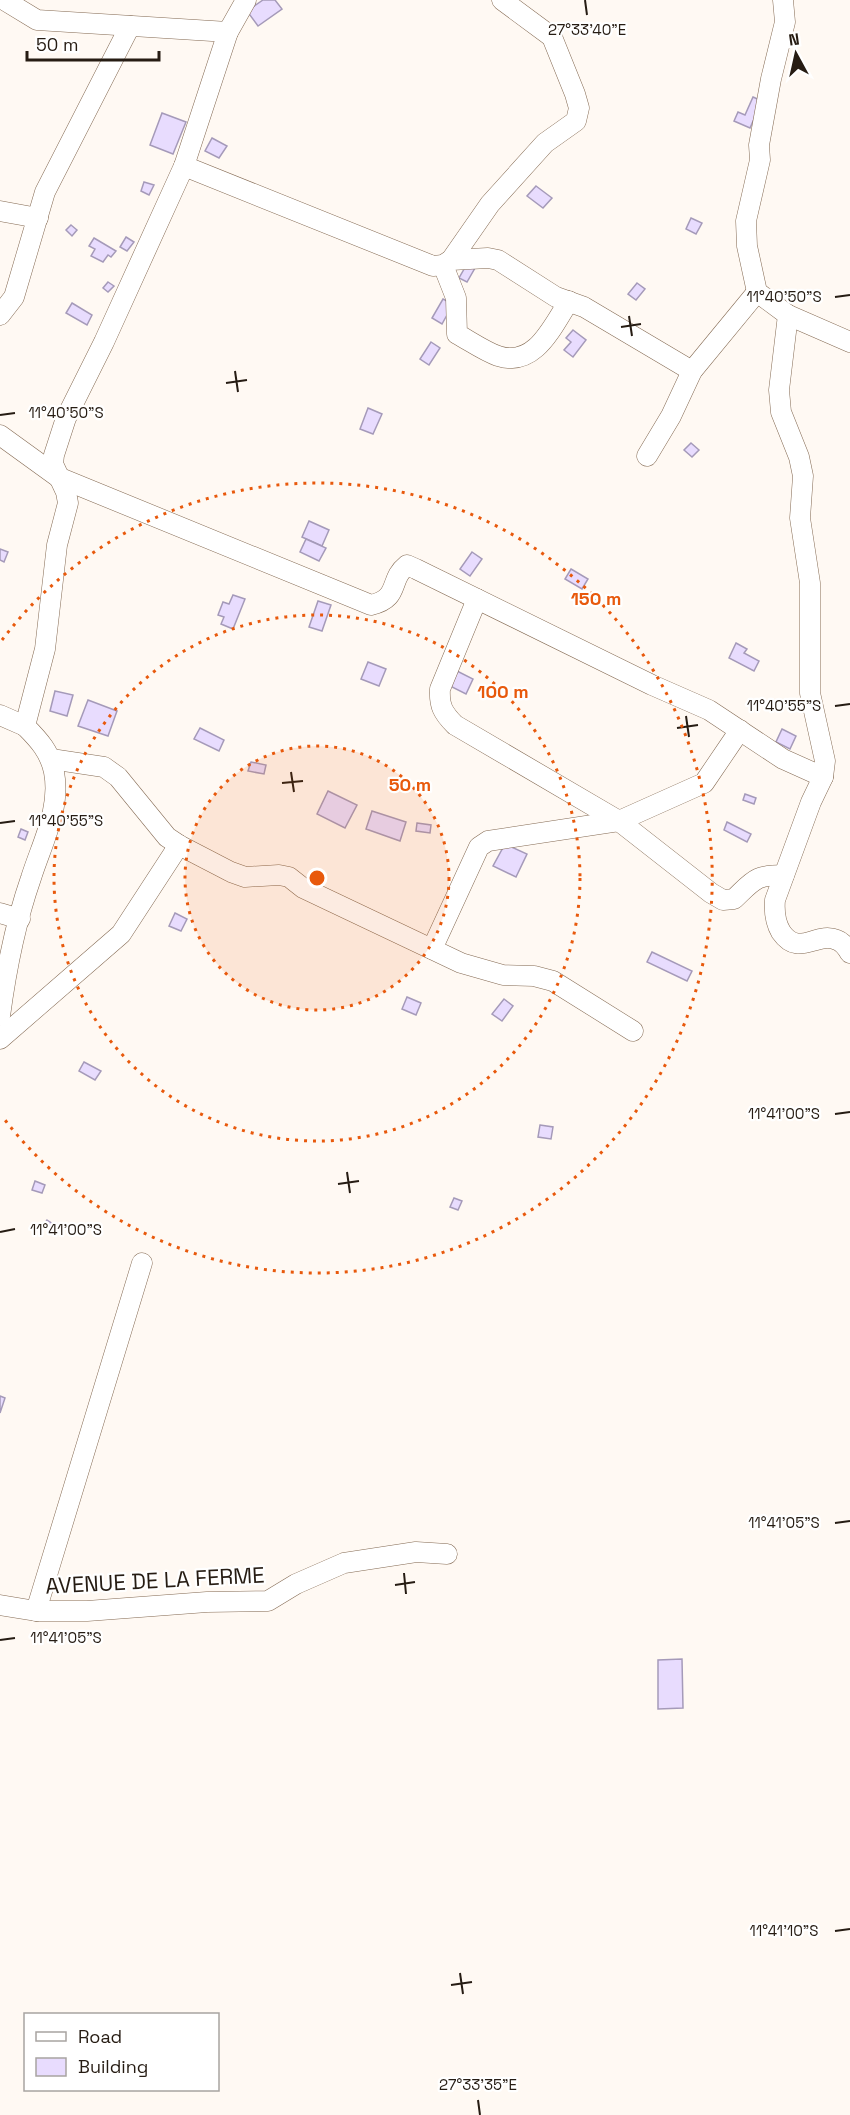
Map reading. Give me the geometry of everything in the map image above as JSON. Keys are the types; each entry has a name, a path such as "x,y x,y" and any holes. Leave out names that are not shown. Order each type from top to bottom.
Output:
{"street":[{"path":"4,0 37,20 228,32"},
{"path":"25,726 45,649 57,545 68,503 66,492 53,464 54,455 66,418 104,342 184,166 228,32 246,0"},
{"path":"447,262 490,204 545,144 576,121 579,108 552,37 502,0"},
{"path":"783,0 785,22 771,79 759,145 760,160 746,221 747,246 757,292 788,315 850,342"},
{"path":"0,315 14,297 45,192 130,26"},
{"path":"184,166 433,266 447,262 488,258 498,260 556,297 584,307 692,371"},
{"path":"0,212 38,218"},
{"path":"447,262 456,298 457,333 496,355 510,359 525,357 540,345 569,301"},
{"path":"647,456 671,416 692,371 757,292"},
{"path":"788,315 778,390 781,412 799,457 803,476 800,518 810,583 810,693 825,761 823,777 811,802 784,875 774,912 778,927 787,940 795,944 837,940 850,953"},
{"path":"0,435 58,477 371,605 383,602 391,594 400,571 407,566 652,685 709,710 783,759 823,777"},
{"path":"477,599 440,689 439,702 443,713 454,725 619,821 723,900 734,899 754,881 765,875 784,875"},
{"path":"0,715 25,726 38,739 51,759 55,789 51,821 30,878 8,967 0,1016"},
{"path":"432,949 480,847 488,841 619,821 704,783 740,730"},
{"path":"51,759 104,767 118,777 167,837 231,872 245,877 279,875 289,877 303,888 461,963 503,975 534,976 553,981 633,1031"},
{"path":"0,1040 121,934 179,845"},
{"path":"0,914 20,919"},
{"path":"0,1034 0,1040"},
{"path":"36,1611 142,1263"},
{"name":"AVENUE DE LA FERME","path":"0,1605 36,1611 87,1611 207,1602 268,1601 296,1584 344,1563 416,1552 447,1554"}],"building":[{"path":"263,0 275,0 282,9 258,26 247,11"},
{"path":"753,97 762,101 750,128 734,121 738,112 745,115"},
{"path":"162,113 186,122 173,154 150,145"},
{"path":"212,138 227,146 219,158 205,151"},
{"path":"144,182 154,185 149,195 141,191"},
{"path":"536,186 552,198 543,208 527,196"},
{"path":"691,218 702,223 696,234 686,229"},
{"path":"71,225 77,230 72,236 66,230"},
{"path":"126,237 134,242 127,251 120,247"},
{"path":"94,238 116,251 111,257 108,255 103,262 91,256 95,249 89,246"},
{"path":"467,264 475,268 467,282 459,278"},
{"path":"108,282 114,286 108,292 103,288"},
{"path":"637,283 645,289 636,300 628,294"},
{"path":"443,299 453,304 442,324 432,318"},
{"path":"72,303 92,315 87,325 66,313"},
{"path":"573,330 586,340 573,357 564,350 571,342 566,338"},
{"path":"431,342 440,348 429,365 420,359"},
{"path":"368,408 382,414 373,434 360,429"},
{"path":"691,443 699,450 692,457 684,450"},
{"path":"309,521 329,530 322,546 302,537"},
{"path":"306,539 326,548 319,561 300,552"},
{"path":"0,549 8,552 4,562 0,560"},
{"path":"472,552 482,559 470,576 460,569"},
{"path":"571,569 588,579 582,589 565,579"},
{"path":"233,595 245,599 233,629 221,624 224,617 218,615 223,602 229,604"},
{"path":"318,601 331,605 322,631 309,627"},
{"path":"736,643 747,649 744,653 759,661 754,671 729,658"},
{"path":"368,662 386,669 379,686 361,679"},
{"path":"455,670 473,679 466,694 448,685"},
{"path":"55,691 73,695 67,716 50,711"},
{"path":"88,700 117,711 108,736 78,726"},
{"path":"200,728 224,740 219,751 194,739"},
{"path":"782,729 796,736 790,749 776,742"},
{"path":"251,762 266,765 264,774 248,771"},
{"path":"328,791 357,805 345,828 317,814"},
{"path":"745,794 756,798 754,804 743,800"},
{"path":"372,811 406,822 400,841 366,829"},
{"path":"727,822 751,834 747,842 724,830"},
{"path":"417,823 431,825 430,833 416,831"},
{"path":"21,829 28,832 25,840 18,837"},
{"path":"505,844 527,854 516,877 493,866"},
{"path":"175,913 187,919 181,931 169,926"},
{"path":"652,952 692,971 687,981 647,962"},
{"path":"407,997 421,1003 416,1015 402,1009"},
{"path":"504,999 513,1006 502,1021 492,1014"},
{"path":"84,1062 101,1071 95,1080 79,1071"},
{"path":"540,1125 553,1127 551,1139 538,1137"},
{"path":"35,1181 45,1185 42,1193 32,1190"},
{"path":"454,1198 462,1201 458,1210 450,1207"},
{"path":"47,1220 53,1224 50,1228 44,1224"},
{"path":"0,1396 5,1398 0,1413"},
{"path":"682,1659 683,1708 658,1709 658,1660"}]}
